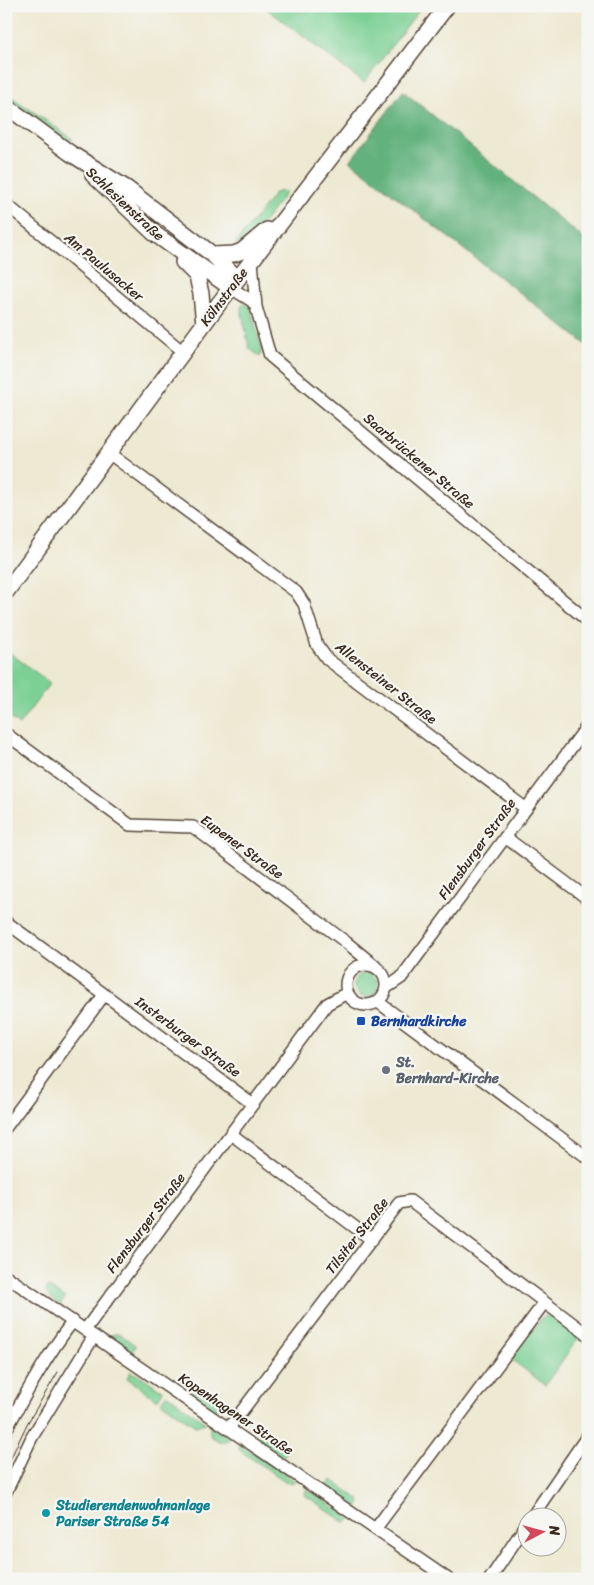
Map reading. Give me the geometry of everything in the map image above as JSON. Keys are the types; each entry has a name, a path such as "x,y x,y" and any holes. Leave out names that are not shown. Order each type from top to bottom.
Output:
{"main road":[{"name":"Kölnstraße","path":"6,592 110,454 234,283 446,6"},
{"name":"Schlesienstraße","path":"6,106 70,153 126,188 213,255 234,283"},
{"name":"Schlesienstraße","path":"70,153 155,234 234,283"},
{"path":"213,255 234,254 242,251 291,210"},
{"path":"155,234 197,276 204,324"}],"street":[{"name":"Am Paulusacker","path":"6,204 183,352"},
{"name":"Saarbrückener Straße","path":"252,261 256,307 270,356 588,621"},
{"path":"234,283 256,307"},
{"name":"Allensteiner Straße","path":"110,454 296,592 304,604 317,645 327,660 525,808"},
{"name":"Flensburger Straße","path":"386,988 401,978 588,724"},
{"name":"Eupener Straße","path":"6,734 130,825 193,826 347,942 375,966"},
{"path":"505,837 588,899"},
{"name":"Insterburger Straße","path":"6,922 253,1104"},
{"path":"365,964 375,966 386,979 386,988 378,1002 364,1005 354,1001 347,993 348,974 356,967 365,964"},
{"name":"Flensburger Straße","path":"6,1492 32,1437 90,1333 231,1134 327,1004 347,993"},
{"path":"6,1127 104,994"},
{"path":"378,1002 588,1158"},
{"path":"231,1134 372,1240"},
{"name":"Tilsiter Straße","path":"229,1428 399,1203 410,1201 588,1335"},
{"name":"Kopenhagener Straße","path":"6,1276 448,1579"},
{"path":"376,1528 544,1303"},
{"path":"6,1430 61,1337 73,1321"},
{"path":"538,1508 588,1435"},
{"path":"490,1579 516,1540"}],"green space":[{"path":"263,6 422,6 364,83"},
{"path":"403,91 588,242 588,346 350,161"},
{"path":"6,93 73,139 70,142 6,97"},
{"path":"286,192 264,221 252,234 237,245 236,243 275,193"},
{"path":"243,303 250,307 262,349 260,357 249,348 241,308"},
{"path":"6,650 50,683 19,725 6,715"},
{"path":"366,973 374,977 378,985 374,993 366,997 358,993 354,985 358,977"},
{"path":"48,1287 65,1298 60,1306 45,1291"},
{"path":"551,1316 579,1337 545,1385 511,1359 541,1318"},
{"path":"113,1334 120,1334 136,1346 131,1353 108,1338"},
{"path":"130,1372 141,1376 163,1391 157,1400 127,1378"},
{"path":"190,1383 215,1401 217,1408 215,1411 185,1391"},
{"path":"167,1394 206,1423 195,1426 161,1402"},
{"path":"210,1427 231,1438 222,1443 210,1436"},
{"path":"259,1434 266,1435 288,1450 283,1457 255,1438"},
{"path":"238,1442 295,1481 292,1484 288,1483 239,1450"},
{"path":"332,1480 359,1499 360,1503 357,1508 326,1487"},
{"path":"306,1488 351,1519 344,1522 305,1495"}],"tram line":[{"path":"6,1468 27,1424 58,1372"}],"place":[{"name":"Bernhardkirche","path":"361,1021"},
{"name":"St. Bernhard-Kirche","path":"386,1070"},
{"name":"Studierendenwohnanlage Pariser Straße 54","path":"46,1513"}]}
